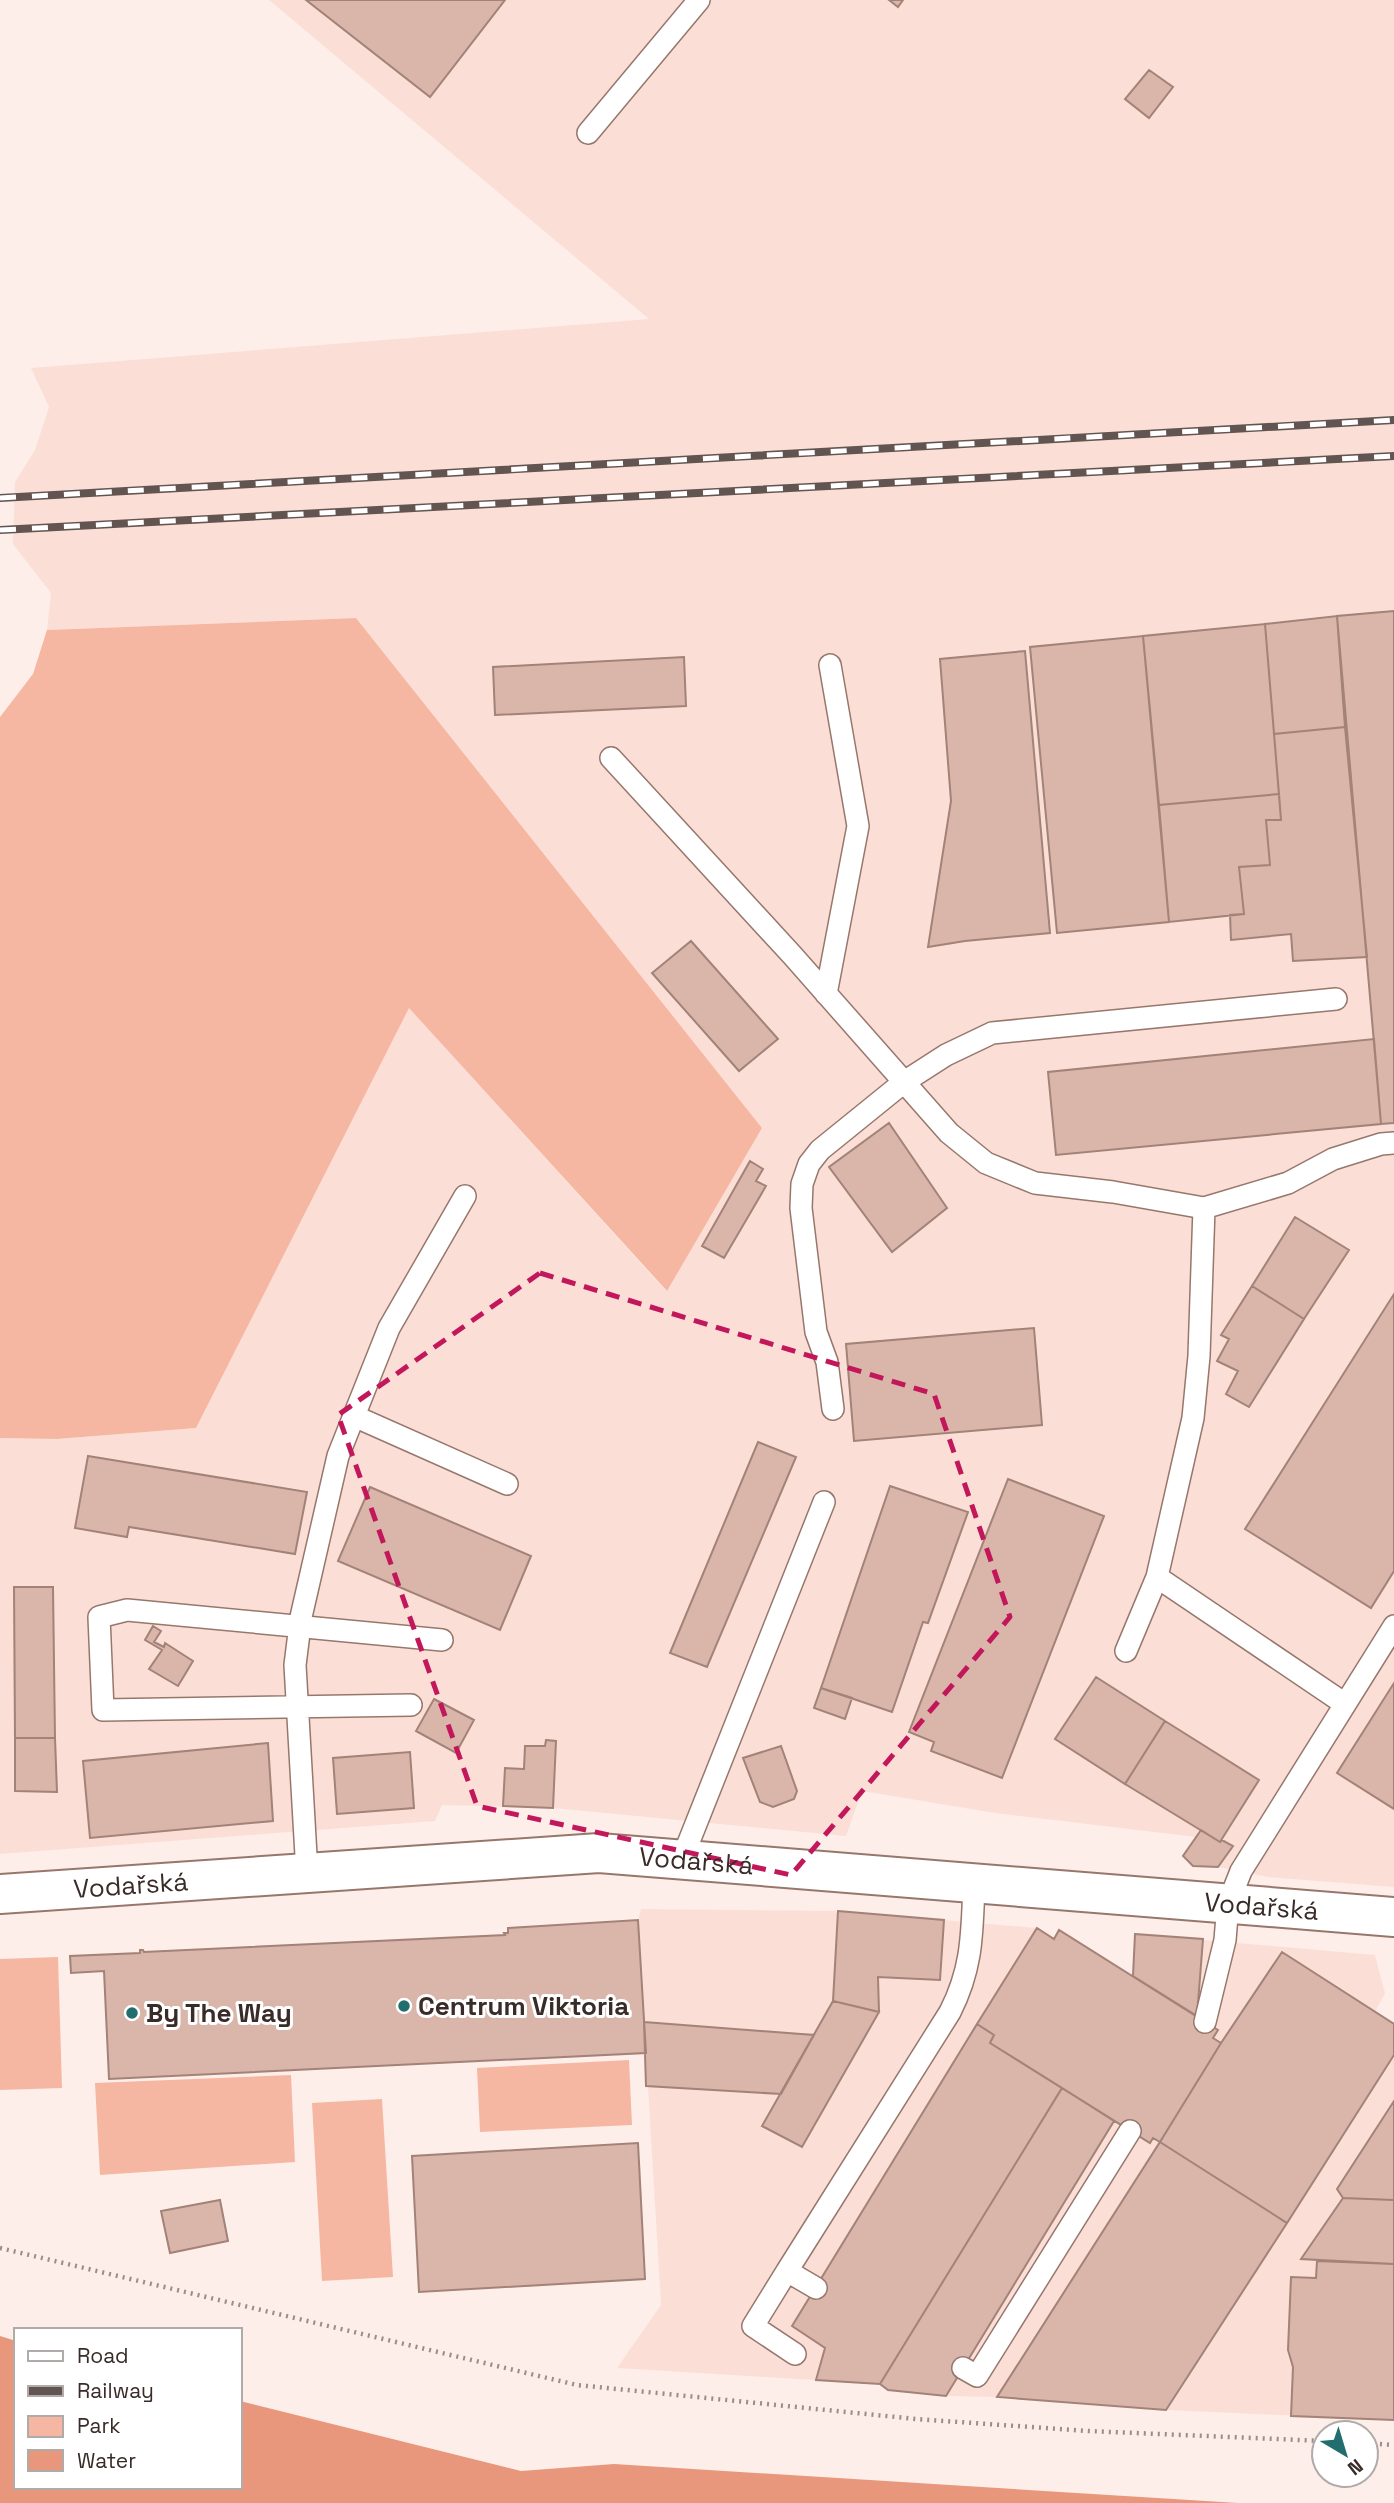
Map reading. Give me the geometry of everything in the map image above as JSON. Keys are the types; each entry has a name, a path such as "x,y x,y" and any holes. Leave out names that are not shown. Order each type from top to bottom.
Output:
{"street":[{"name":"Vodařská","path":"0,1894 599,1853 1394,1917"}],"lane":[{"path":"587,133 699,0"},
{"path":"826,994 858,826 830,664"},
{"path":"611,758 826,994 948,1133 986,1163 1035,1183 1113,1192 1205,1208 1288,1183 1333,1159 1381,1144 1394,1143"},
{"path":"833,1409 827,1362 816,1332 801,1208 802,1184 809,1164 820,1150 904,1082 946,1055 992,1033 1336,999"},
{"path":"307,1873 295,1665 299,1626 338,1456 389,1328 465,1196"},
{"path":"1126,1651 1157,1577 1193,1418 1199,1356 1205,1208"},
{"path":"354,1416 507,1484"},
{"path":"682,1859 824,1503"},
{"path":"1157,1577 1345,1704"},
{"path":"411,1705 103,1710 99,1617 127,1610 442,1640"},
{"path":"1205,2022 1225,1940 1228,1904 1241,1871 1394,1626"},
{"path":"795,2354 753,2326 962,1989 969,1964 974,1883"},
{"path":"963,2368 977,2376 1130,2131"},
{"path":"787,2271 816,2288"}],"path":[{"path":"0,2248 577,2385 916,2419 1088,2431 1310,2440"}],"highlighted area":[{"path":"540,1273 934,1394 1010,1617 791,1875 477,1806 338,1415"}],"shaded area":[{"path":"269,0 1394,0 1394,1887 1268,1877 1218,1867 1193,1866 1183,1856 1196,1837 995,1813 862,1791 846,1836 553,1808 442,1805 435,1821 0,1854 0,1438 57,1439 196,1428 409,1007 666,1291 762,1128 356,618 47,630 51,593 13,544 15,482 35,450 49,407 31,368 649,319"},
{"path":"641,1909 838,1911 1037,1928 1054,1938 1059,1930 1132,1976 1135,1934 1375,1955 1385,1993 1375,2012 1394,2024 1394,2420 1166,2410 997,2397 946,2396 888,2390 880,2384 617,2368 661,2305 638,1920"}],"green space":[{"path":"356,618 762,1128 667,1291 409,1008 196,1428 57,1439 0,1438 0,717 33,674 47,630"},
{"path":"58,1957 62,2088 0,2090 0,1959"},
{"path":"629,2060 632,2125 480,2132 477,2068"},
{"path":"291,2075 295,2162 100,2175 95,2083"},
{"path":"382,2099 393,2277 322,2281 312,2103"}],"water":[{"path":"0,2336 14,2340 14,2489 242,2489 242,2401 521,2471 614,2464 1238,2503 0,2503"}],"building":[{"path":"306,0 505,0 430,97"},
{"path":"889,0 903,0 898,7"},
{"path":"1149,70 1173,87 1149,118 1125,99"},
{"path":"1394,611 1394,1123 1381,1124 1337,616"},
{"path":"1337,616 1345,727 1274,734 1265,624"},
{"path":"1265,624 1279,794 1159,805 1143,636"},
{"path":"1143,636 1169,922 1057,933 1030,647"},
{"path":"1025,651 1050,933 928,947 951,801 940,659"},
{"path":"684,657 686,706 495,715 493,667"},
{"path":"1345,727 1367,957 1293,961 1291,934 1231,940 1230,915 1244,914 1239,867 1270,865 1266,820 1281,820 1274,734"},
{"path":"1279,794 1281,820 1266,820 1270,865 1239,867 1244,914 1169,922 1159,805"},
{"path":"691,941 778,1039 739,1071 652,973"},
{"path":"1374,1039 1381,1124 1056,1155 1048,1072"},
{"path":"889,1123 947,1208 892,1252 829,1167"},
{"path":"750,1161 763,1169 756,1181 766,1186 724,1258 702,1246"},
{"path":"1295,1217 1349,1250 1304,1319 1252,1286"},
{"path":"1252,1286 1304,1319 1249,1407 1226,1394 1238,1371 1217,1361 1229,1339 1221,1335"},
{"path":"1394,1294 1394,1571 1371,1608 1245,1529"},
{"path":"1034,1328 1042,1425 854,1441 846,1344"},
{"path":"758,1442 796,1457 707,1667 670,1653"},
{"path":"88,1456 307,1492 295,1554 129,1527 127,1537 75,1528"},
{"path":"1008,1479 1104,1516 1002,1778 931,1751 934,1742 909,1732"},
{"path":"890,1486 968,1512 928,1623 923,1622 892,1712 821,1688"},
{"path":"370,1487 531,1556 500,1630 338,1561"},
{"path":"14,1587 53,1587 55,1738 15,1738"},
{"path":"153,1626 161,1631 154,1642 164,1647 165,1643 193,1661 178,1686 149,1669 162,1650 145,1640"},
{"path":"1096,1677 1165,1721 1125,1784 1055,1739"},
{"path":"1394,1683 1394,1809 1337,1773"},
{"path":"821,1688 852,1698 845,1719 814,1708"},
{"path":"434,1699 474,1720 456,1753 416,1731"},
{"path":"1165,1721 1259,1780 1220,1842 1125,1784"},
{"path":"15,1738 55,1738 57,1792 15,1791"},
{"path":"546,1740 556,1741 553,1808 503,1806 505,1768 524,1769 525,1746 545,1746"},
{"path":"268,1743 273,1821 90,1838 83,1761"},
{"path":"781,1746 797,1791 794,1799 773,1807 760,1802 743,1758"},
{"path":"410,1752 414,1808 337,1814 333,1758"},
{"path":"1201,1830 1220,1842 1222,1840 1233,1846 1218,1867 1193,1866 1183,1856"},
{"path":"838,1911 944,1920 940,1980 878,1977 879,2012 833,2001"},
{"path":"638,1920 646,2053 109,2079 104,1971 71,1973 70,1956 140,1953 140,1950 144,1952 505,1935 508,1928"},
{"path":"1037,1928 1054,1939 1059,1930 1218,2030 1213,2038 1221,2043 1160,2142 1153,2138 1150,2143 990,2043 994,2035 977,2024"},
{"path":"1135,1934 1203,1939 1197,2016 1133,1976"},
{"path":"1282,1952 1394,2024 1394,2055 1287,2223 1160,2142 1221,2043"},
{"path":"833,2001 879,2012 802,2147 762,2126"},
{"path":"644,2022 814,2035 781,2094 646,2086"},
{"path":"977,2024 994,2035 990,2043 1062,2088 880,2384 816,2380 825,2348 792,2326"},
{"path":"1062,2088 1114,2121 946,2396 888,2390 880,2384"},
{"path":"1394,2101 1394,2200 1343,2198 1337,2189"},
{"path":"1160,2142 1287,2223 1166,2410 997,2397"},
{"path":"638,2143 645,2279 419,2292 412,2156"},
{"path":"1343,2198 1394,2200 1394,2264 1301,2259"},
{"path":"220,2200 228,2241 170,2253 161,2211"},
{"path":"1317,2261 1394,2264 1394,2420 1291,2416 1293,2367 1288,2350 1291,2277 1316,2278"}],"railway":[{"path":"0,498 1394,420"},
{"path":"0,530 1394,456"}],"place":[{"name":"Centrum Viktoria","path":"404,2006"},
{"name":"By The Way","path":"132,2013"}]}
